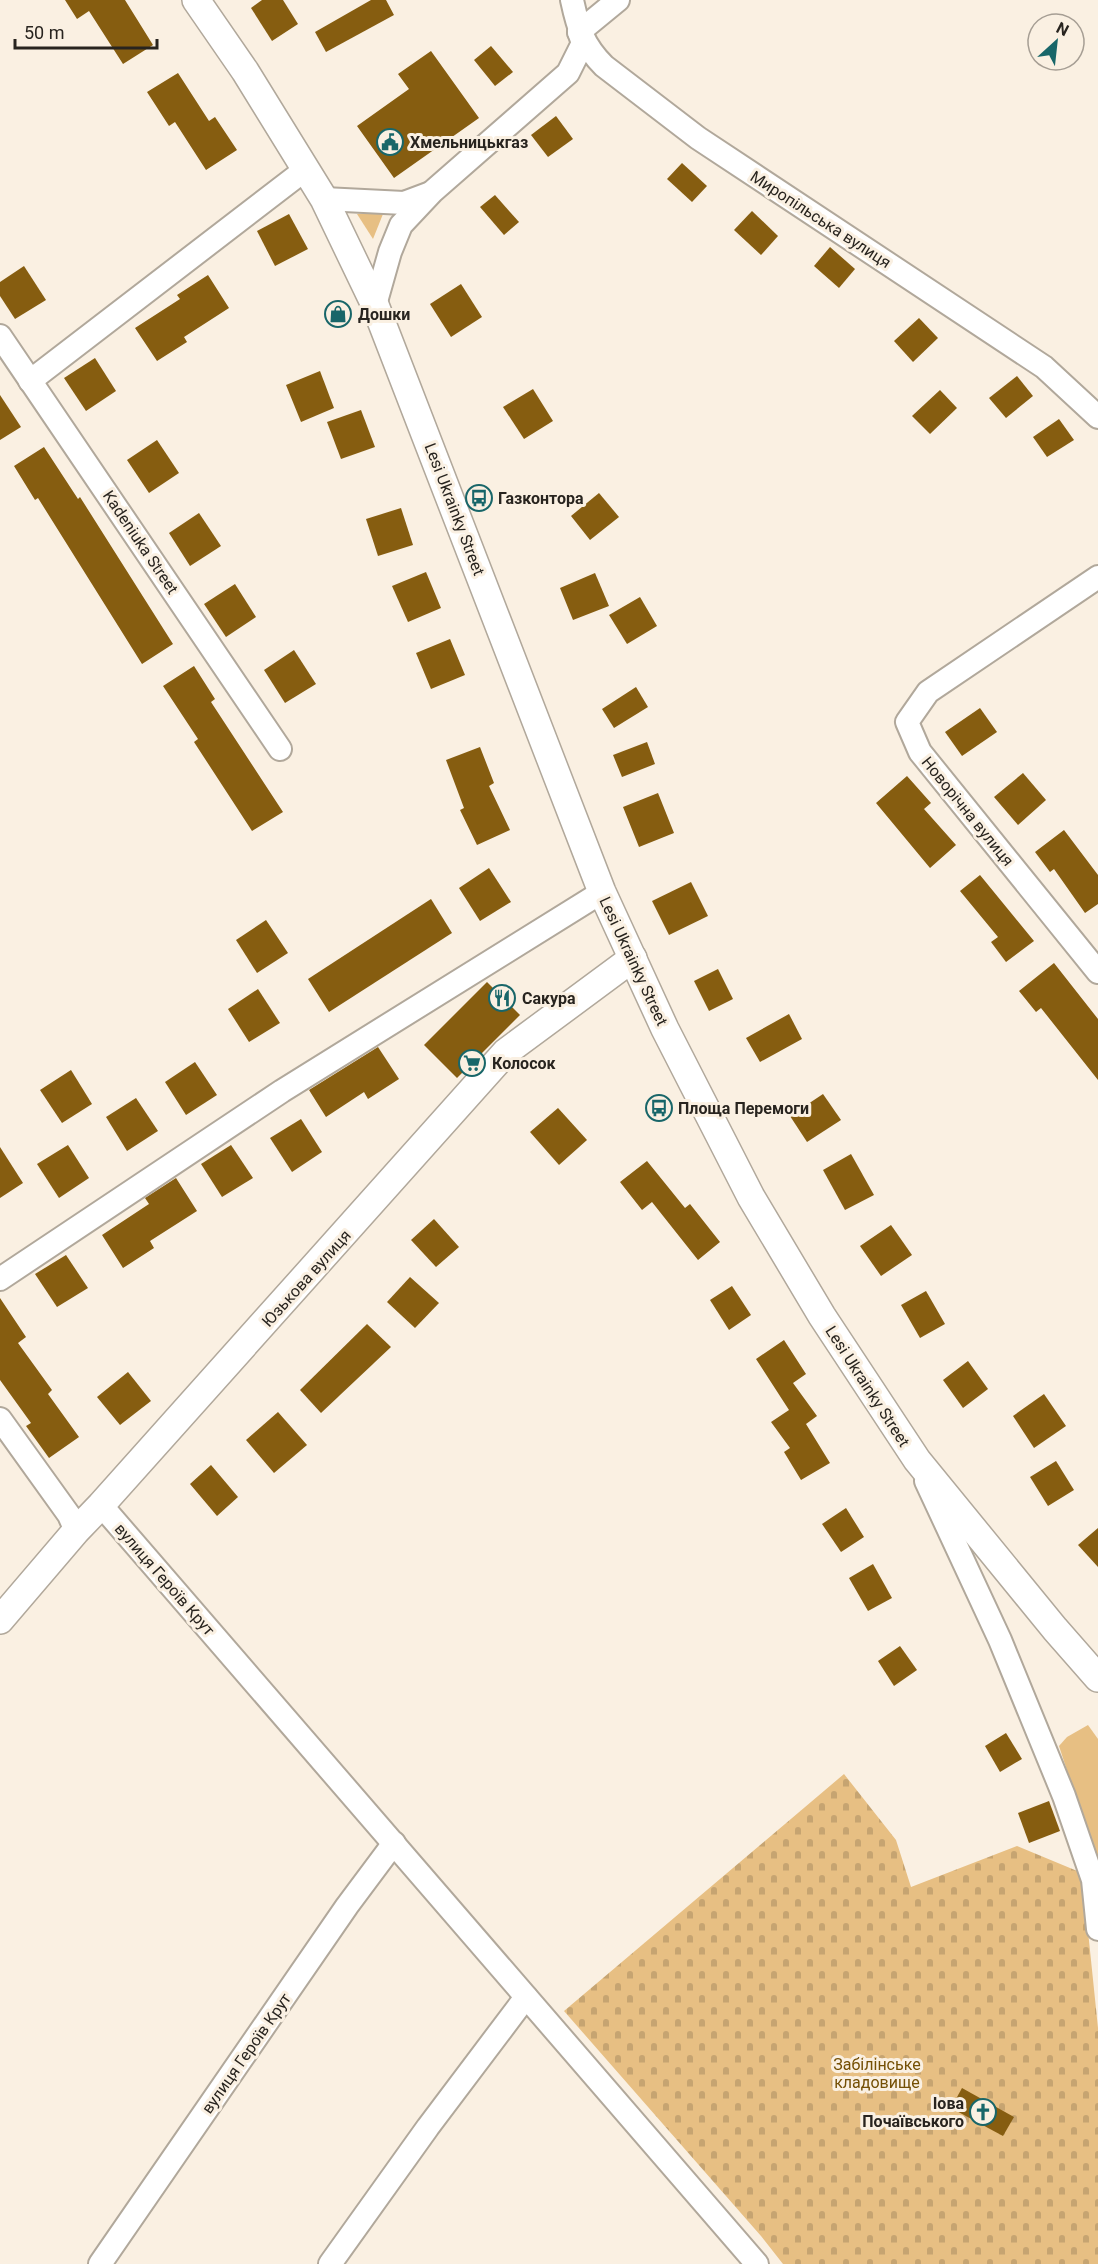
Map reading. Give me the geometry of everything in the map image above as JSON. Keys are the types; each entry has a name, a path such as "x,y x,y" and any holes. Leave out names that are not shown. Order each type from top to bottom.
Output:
{"main road":[{"name":"Lesi Ukrainky Street","path":"196,0 245,71 324,199 375,305 603,892 665,1029 751,1197 822,1316 917,1460 1098,1678"},
{"name":"Юзькова вулиця","path":"0,1620 76,1531 506,1052 633,958"}],"street":[{"name":"Миропільська вулиця","path":"572,0 579,32 594,56 604,66 698,138 1044,367 1098,417"},
{"path":"375,305 390,252 401,225 432,192 568,74 583,43 579,32 618,0"},
{"path":"30,381 306,169"},
{"path":"324,199 404,203 432,192"},
{"name":"Kadeniuka Street","path":"0,336 280,749"},
{"name":"Новорічна вулиця","path":"1098,577 928,692 907,722 920,752 1098,972"},
{"path":"0,1279 282,1091 603,892"},
{"path":"0,1419 69,1515 76,1531"},
{"path":"917,1460 1000,1640 1064,1796 1093,1880 1098,1929"},
{"name":"вулиця Героїв Крут","path":"101,1505 757,2264"},
{"name":"вулиця Героїв Крут","path":"100,2264 340,1916 394,1844"},
{"path":"330,2264 428,2127 526,1998"}],"green space":[{"path":"378,212 383,214 373,239 357,214"},
{"path":"1088,1725 1098,1739 1098,1865 1059,1746 1067,1737"},
{"name":"Забілінське кладовище","path":"844,1774 896,1840 911,1887 1017,1846 1082,1873 1098,2028 1098,2264 783,2264 564,2011"}],"building":[{"path":"65,0 125,0 153,45 123,64 89,11 77,19"},
{"path":"262,0 283,0 298,24 272,41 251,8"},
{"path":"371,0 386,0 394,15 326,52 315,32"},
{"path":"491,46 513,72 495,86 474,60"},
{"path":"431,51 479,118 394,178 357,126 409,89 398,74"},
{"path":"178,73 209,121 215,117 237,150 206,170 175,122 169,126 147,92"},
{"path":"556,116 573,139 548,157 531,135"},
{"path":"682,163 707,186 692,202 667,179"},
{"path":"495,195 519,222 504,235 480,207"},
{"path":"752,211 778,236 761,255 734,230"},
{"path":"289,214 308,249 275,266 257,231"},
{"path":"830,247 855,269 839,288 814,266"},
{"path":"24,266 46,300 15,319 0,296 0,282"},
{"path":"208,275 229,308 184,337 187,342 157,361 135,328 180,299 177,295"},
{"path":"461,284 482,317 451,337 430,304"},
{"path":"919,318 938,338 913,362 894,341"},
{"path":"95,358 116,391 86,411 64,378"},
{"path":"320,371 334,408 301,422 286,385"},
{"path":"1017,376 1033,396 1006,418 989,398"},
{"path":"533,389 553,421 524,439 503,407"},
{"path":"940,390 957,408 930,434 912,416"},
{"path":"0,395 21,427 0,440"},
{"path":"361,410 375,447 341,459 327,422"},
{"path":"1059,419 1074,440 1047,457 1033,437"},
{"path":"157,440 179,473 149,493 127,460"},
{"path":"44,447 78,499 80,497 173,644 142,664 38,498 35,500 14,466"},
{"path":"599,493 619,517 590,540 571,516"},
{"path":"401,508 413,545 378,556 366,519"},
{"path":"199,513 221,546 190,566 169,533"},
{"path":"426,572 441,608 408,622 392,586"},
{"path":"595,573 609,606 573,620 560,588"},
{"path":"235,584 256,617 226,637 204,604"},
{"path":"640,597 657,626 627,644 609,615"},
{"path":"450,639 465,675 431,689 416,653"},
{"path":"294,650 316,684 285,703 264,670"},
{"path":"194,666 215,699 211,702 283,812 252,831 194,742 198,739 163,686"},
{"path":"636,687 648,707 614,728 602,709"},
{"path":"980,708 997,732 962,756 945,732"},
{"path":"647,742 655,764 622,777 613,755"},
{"path":"480,747 494,783 489,786 510,830 477,845 460,810 464,808 446,760"},
{"path":"1023,773 1046,800 1018,825 994,797"},
{"path":"907,776 931,803 924,809 956,845 930,868 876,803"},
{"path":"658,793 674,833 639,847 623,807"},
{"path":"1064,830 1098,875 1098,904 1085,913 1054,869 1050,872 1035,852"},
{"path":"489,868 511,902 480,921 459,888"},
{"path":"980,875 1034,941 1006,962 991,942 998,937 960,891"},
{"path":"691,882 708,916 669,935 652,901"},
{"path":"431,899 452,933 329,1012 308,979"},
{"path":"266,920 288,953 257,973 236,940"},
{"path":"1054,963 1098,1019 1098,1080 1041,1008 1036,1012 1019,991"},
{"path":"718,969 733,999 709,1011 694,981"},
{"path":"487,982 520,1015 457,1078 424,1045"},
{"path":"258,989 280,1023 249,1042 228,1009"},
{"path":"789,1014 802,1039 760,1062 746,1038"},
{"path":"378,1047 399,1079 368,1099 364,1092 326,1117 309,1090"},
{"path":"195,1062 217,1095 186,1115 165,1082"},
{"path":"71,1070 92,1104 62,1123 40,1090"},
{"path":"823,1094 841,1120 807,1142 790,1116"},
{"path":"136,1098 158,1131 127,1151 106,1117"},
{"path":"558,1108 587,1140 559,1165 530,1132"},
{"path":"301,1119 322,1152 292,1172 270,1138"},
{"path":"68,1145 89,1178 59,1198 37,1164"},
{"path":"231,1145 253,1178 222,1197 201,1164"},
{"path":"0,1147 23,1183 0,1198"},
{"path":"851,1154 874,1195 845,1210 823,1170"},
{"path":"647,1161 685,1208 690,1204 720,1242 698,1260 652,1202 642,1210 620,1182"},
{"path":"176,1178 197,1211 150,1241 154,1248 123,1268 102,1235 149,1204 145,1198"},
{"path":"434,1219 459,1247 436,1267 411,1240"},
{"path":"891,1225 912,1255 881,1276 860,1246"},
{"path":"66,1255 88,1288 57,1307 35,1274"},
{"path":"410,1277 439,1303 415,1328 387,1302"},
{"path":"732,1286 751,1315 729,1330 710,1300"},
{"path":"926,1291 945,1324 920,1338 901,1305"},
{"path":"0,1298 26,1337 18,1343 52,1390 48,1394 79,1437 49,1458 26,1426 31,1423 0,1380"},
{"path":"367,1324 391,1347 321,1413 300,1390"},
{"path":"784,1340 806,1374 793,1383 817,1416 806,1424 830,1463 801,1480 784,1452 790,1448 771,1422 789,1410 756,1359"},
{"path":"968,1361 988,1389 963,1408 943,1380"},
{"path":"128,1372 151,1401 120,1425 97,1397"},
{"path":"1044,1394 1066,1426 1034,1448 1013,1416"},
{"path":"278,1412 307,1445 274,1473 246,1440"},
{"path":"1056,1461 1074,1490 1048,1506 1030,1477"},
{"path":"211,1465 238,1497 217,1516 190,1484"},
{"path":"846,1508 864,1537 841,1552 822,1524"},
{"path":"1098,1528 1098,1567 1078,1545"},
{"path":"873,1564 892,1598 868,1611 849,1578"},
{"path":"900,1646 917,1670 894,1686 878,1661"},
{"path":"1006,1733 1022,1759 1000,1772 985,1746"},
{"path":"1049,1801 1060,1831 1029,1843 1018,1813"},
{"name":"Іова Почаївського","path":"962,2088 1014,2117 1003,2136 951,2108"}],"place":[{"name":"Хмельницькгаз","path":"390,142"},
{"name":"Дошки","path":"338,314"},
{"name":"Газконтора","path":"479,498"},
{"name":"Сакура","path":"502,998"},
{"name":"Колосок","path":"472,1063"},
{"name":"Площа Перемоги","path":"659,1108"},
{"name":"Іова Почаївського","path":"983,2112"}]}
